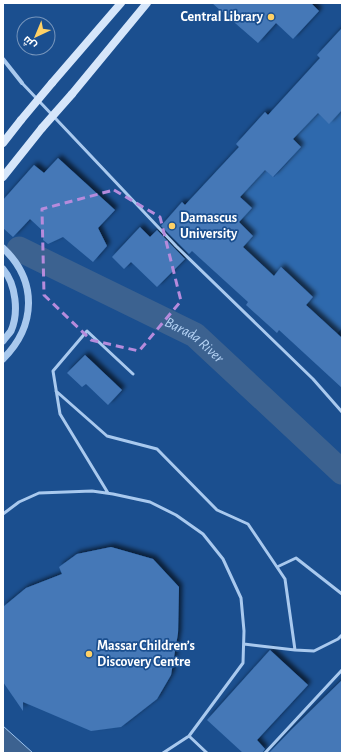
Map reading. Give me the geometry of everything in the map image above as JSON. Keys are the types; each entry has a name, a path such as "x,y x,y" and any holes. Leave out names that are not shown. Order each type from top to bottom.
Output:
{"main road":[{"path":"3,143 121,3"},
{"path":"3,177 147,3"}],"street":[{"path":"3,59 22,83"},
{"path":"3,248 17,265 23,276 28,300 26,324 22,335 13,349 3,360"},
{"path":"3,269 12,285 15,300 11,331 3,341"}],"lane":[{"path":"22,83 176,246 313,379 342,412"},
{"path":"108,493 60,414 53,371 87,331 133,374"},
{"path":"56,390 107,436 157,449 217,510 248,524 285,579 295,650"},
{"path":"3,514 19,502 39,493 92,491 108,493 150,502 176,515 203,534 223,560 241,598 244,644 243,663 189,736 163,753"},
{"path":"277,567 296,558 342,594"},
{"path":"244,644 314,651 338,639 342,635"},
{"path":"265,753 342,670"},
{"path":"189,736 207,753"}],"highlighted area":[{"path":"114,190 160,217 181,301 139,351 91,340 44,295 42,209"}],"shaded area":[{"path":"342,110 342,328 337,334 306,305 313,297 281,268 274,276 243,247 253,236 239,222 252,208 240,197 265,170 274,177 301,147 293,139 318,113 329,123"},
{"path":"3,726 33,753 3,753"}],"building":[{"name":"Central Library","path":"212,3 311,3 319,11 293,39 276,23 258,43"},
{"path":"342,28 342,110 329,124 318,113 293,139 301,147 273,177 265,170 240,197 252,208 239,222 253,236 243,247 274,276 281,267 313,297 306,305 342,338 342,388 279,330 277,333 246,305 248,302 192,251 189,254 161,226 182,202 185,205 239,147 236,144 265,112 268,115 320,58 317,55"},
{"path":"58,158 115,210 98,228 107,246 93,262 63,237 48,244 43,240 44,232 30,219 13,237 3,228 3,200 34,165 44,173"},
{"path":"140,227 150,237 157,230 185,259 157,287 131,262 124,269 112,257"},
{"path":"85,355 122,390 108,405 86,384 82,387 67,373"},
{"name":"Massar Children’s Discovery Centre","path":"111,547 153,559 179,587 178,633 171,675 157,699 121,727 91,731 23,702 23,711 3,682 3,607 26,588 62,574 59,567 77,554"},
{"path":"270,650 308,685 257,740 265,749 262,753 243,753 207,720"},
{"path":"342,680 342,753 269,753 292,729"}],"waterway":[{"name":"Barada River","path":"19,249 195,335 342,472"}],"place":[{"name":"Central Library","path":"271,17"},
{"name":"Damascus University","path":"172,226"},
{"name":"Massar Children’s Discovery Centre","path":"89,654"}]}
